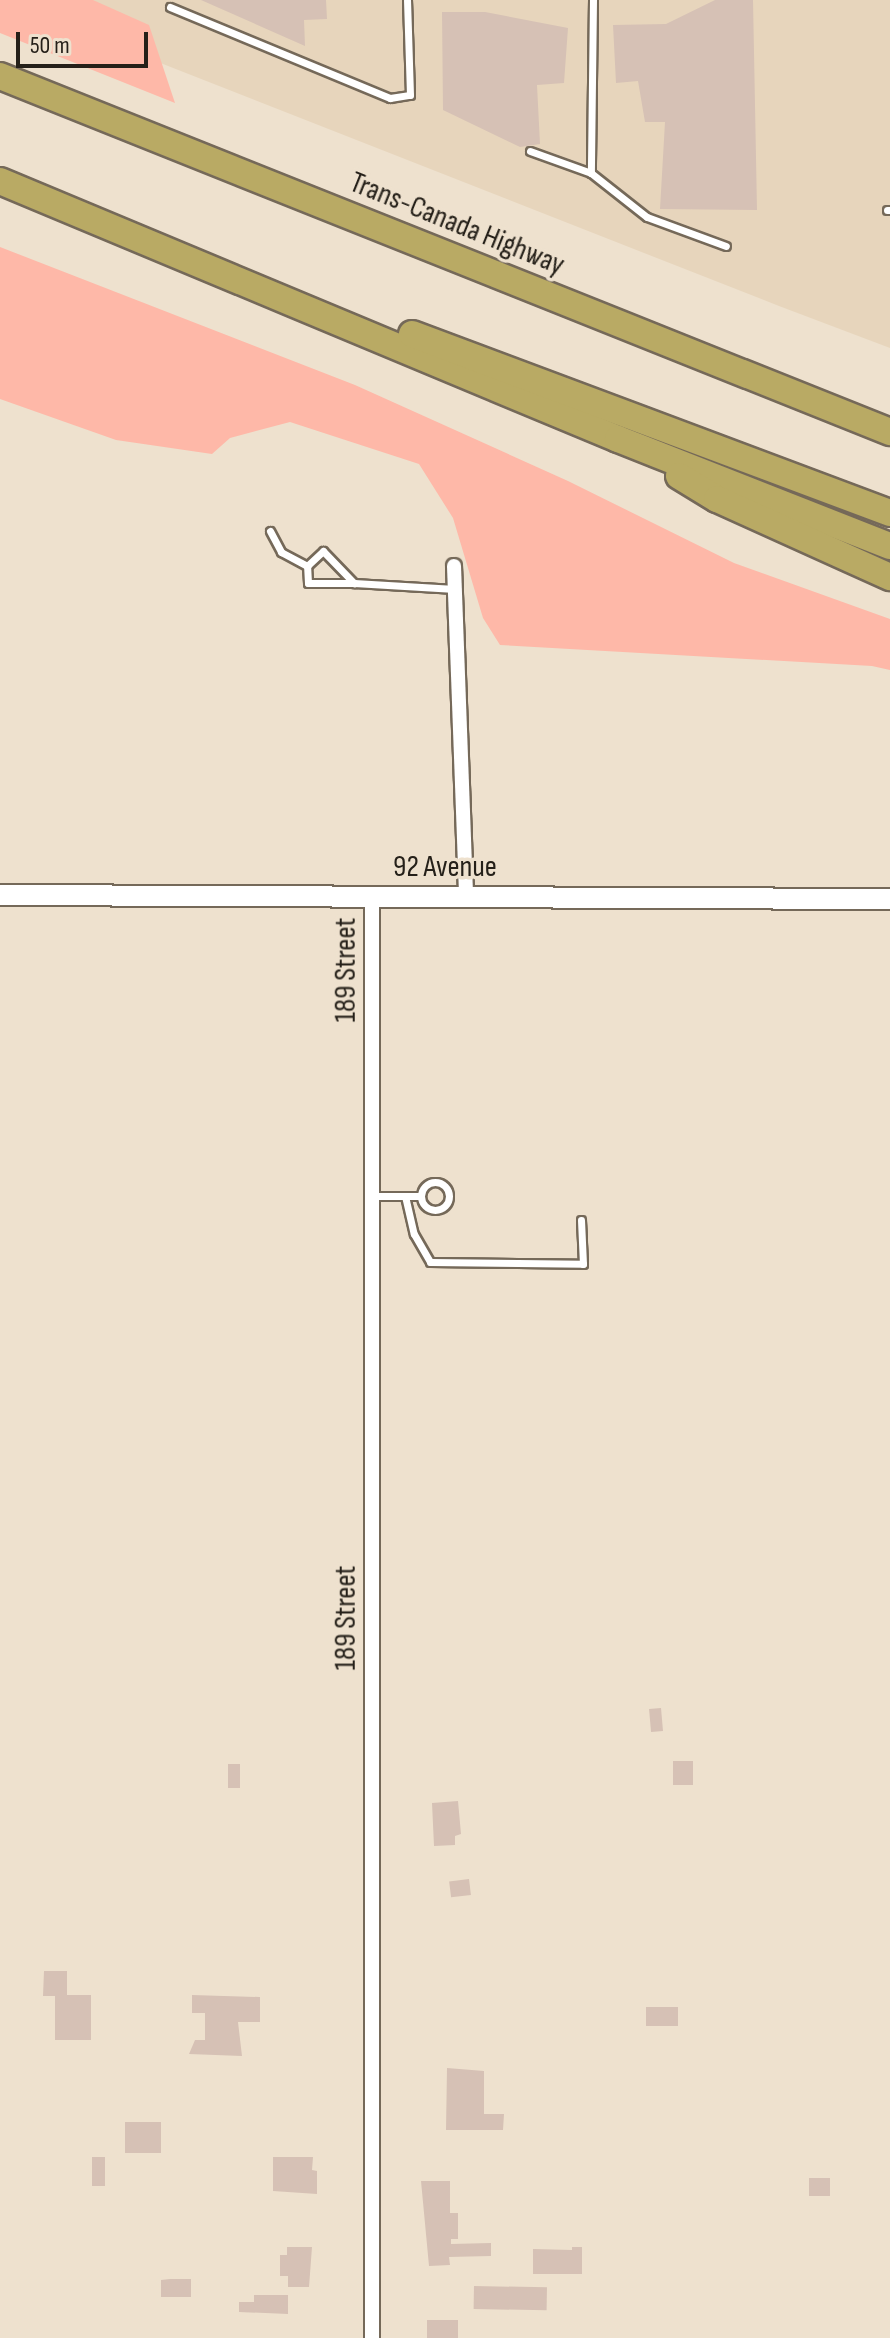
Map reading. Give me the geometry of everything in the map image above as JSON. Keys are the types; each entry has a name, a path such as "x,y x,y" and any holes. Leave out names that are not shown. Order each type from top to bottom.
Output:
{"highway":[{"name":"Trans-Canada Highway","path":"0,76 890,432"},
{"path":"0,181 618,439 890,546"},
{"path":"104,223 525,375 890,513"},
{"path":"618,439 717,499 890,577"}],"street":[{"path":"454,566 466,897"},
{"name":"92 Avenue","path":"0,895 890,899"},
{"name":"189 Street","path":"372,897 372,2338"}],"lane":[{"path":"170,7 390,98 410,95 407,0"},
{"path":"591,173 593,0"},
{"path":"530,151 591,173 647,217 726,246"},
{"path":"270,531 281,552 307,566"},
{"path":"307,566 323,551 354,583"},
{"path":"307,566 308,583 455,589"},
{"path":"436,1182 445,1185 449,1198 445,1207 436,1210 427,1208 420,1196 427,1184 436,1182"},
{"path":"372,1196 420,1196"},
{"path":"405,1196 414,1234 430,1262 583,1264 581,1220"}],"shaded area":[{"path":"0,0 890,0 890,348 779,306"},
{"path":"0,0 93,0 149,25 175,103 0,33"},
{"path":"0,247 355,385 568,481 734,563 890,619 890,670 872,666 500,645 483,618 453,518 419,464 290,422 230,438 212,454 116,440 0,399"}],"building":[{"path":"201,0 326,0 327,19 304,20 305,46"},
{"path":"715,0 753,0 757,210 660,209 665,122 645,122 638,81 616,83 613,25 666,24"},
{"path":"442,12 485,12 568,28 564,83 537,85 540,144 520,147 443,110"},
{"path":"661,1708 663,1731 651,1732 649,1709"},
{"path":"673,1761 693,1761 693,1785 673,1785"},
{"path":"228,1764 240,1764 240,1788 228,1788"},
{"path":"458,1801 461,1834 455,1836 455,1845 434,1846 432,1803"},
{"path":"469,1879 471,1895 451,1897 449,1881"},
{"path":"44,1971 67,1971 67,1995 91,1995 91,2040 55,2040 55,1996 43,1996"},
{"path":"192,1995 260,1997 260,2022 238,2022 242,2056 189,2054 195,2040 205,2040 205,2013 192,2013"},
{"path":"646,2007 678,2007 678,2026 646,2026"},
{"path":"447,2068 484,2071 484,2114 504,2114 503,2130 446,2130"},
{"path":"125,2122 161,2122 161,2153 125,2153"},
{"path":"92,2157 105,2157 105,2186 92,2186"},
{"path":"273,2157 313,2157 312,2170 317,2171 317,2194 273,2191"},
{"path":"809,2178 830,2178 830,2196 809,2196"},
{"path":"421,2181 450,2181 450,2213 458,2213 458,2239 451,2239 451,2244 491,2243 491,2256 449,2257 450,2265 429,2266"},
{"path":"287,2247 312,2247 309,2287 288,2287 288,2276 280,2276 280,2255 287,2255"},
{"path":"572,2247 582,2247 582,2274 533,2274 533,2249 572,2250"},
{"path":"191,2279 191,2297 161,2297 161,2280"},
{"path":"474,2286 547,2287 547,2310 474,2309"},
{"path":"254,2295 288,2295 288,2314 239,2312 239,2302 254,2302"},
{"path":"427,2320 458,2320 458,2338 427,2338"}]}
